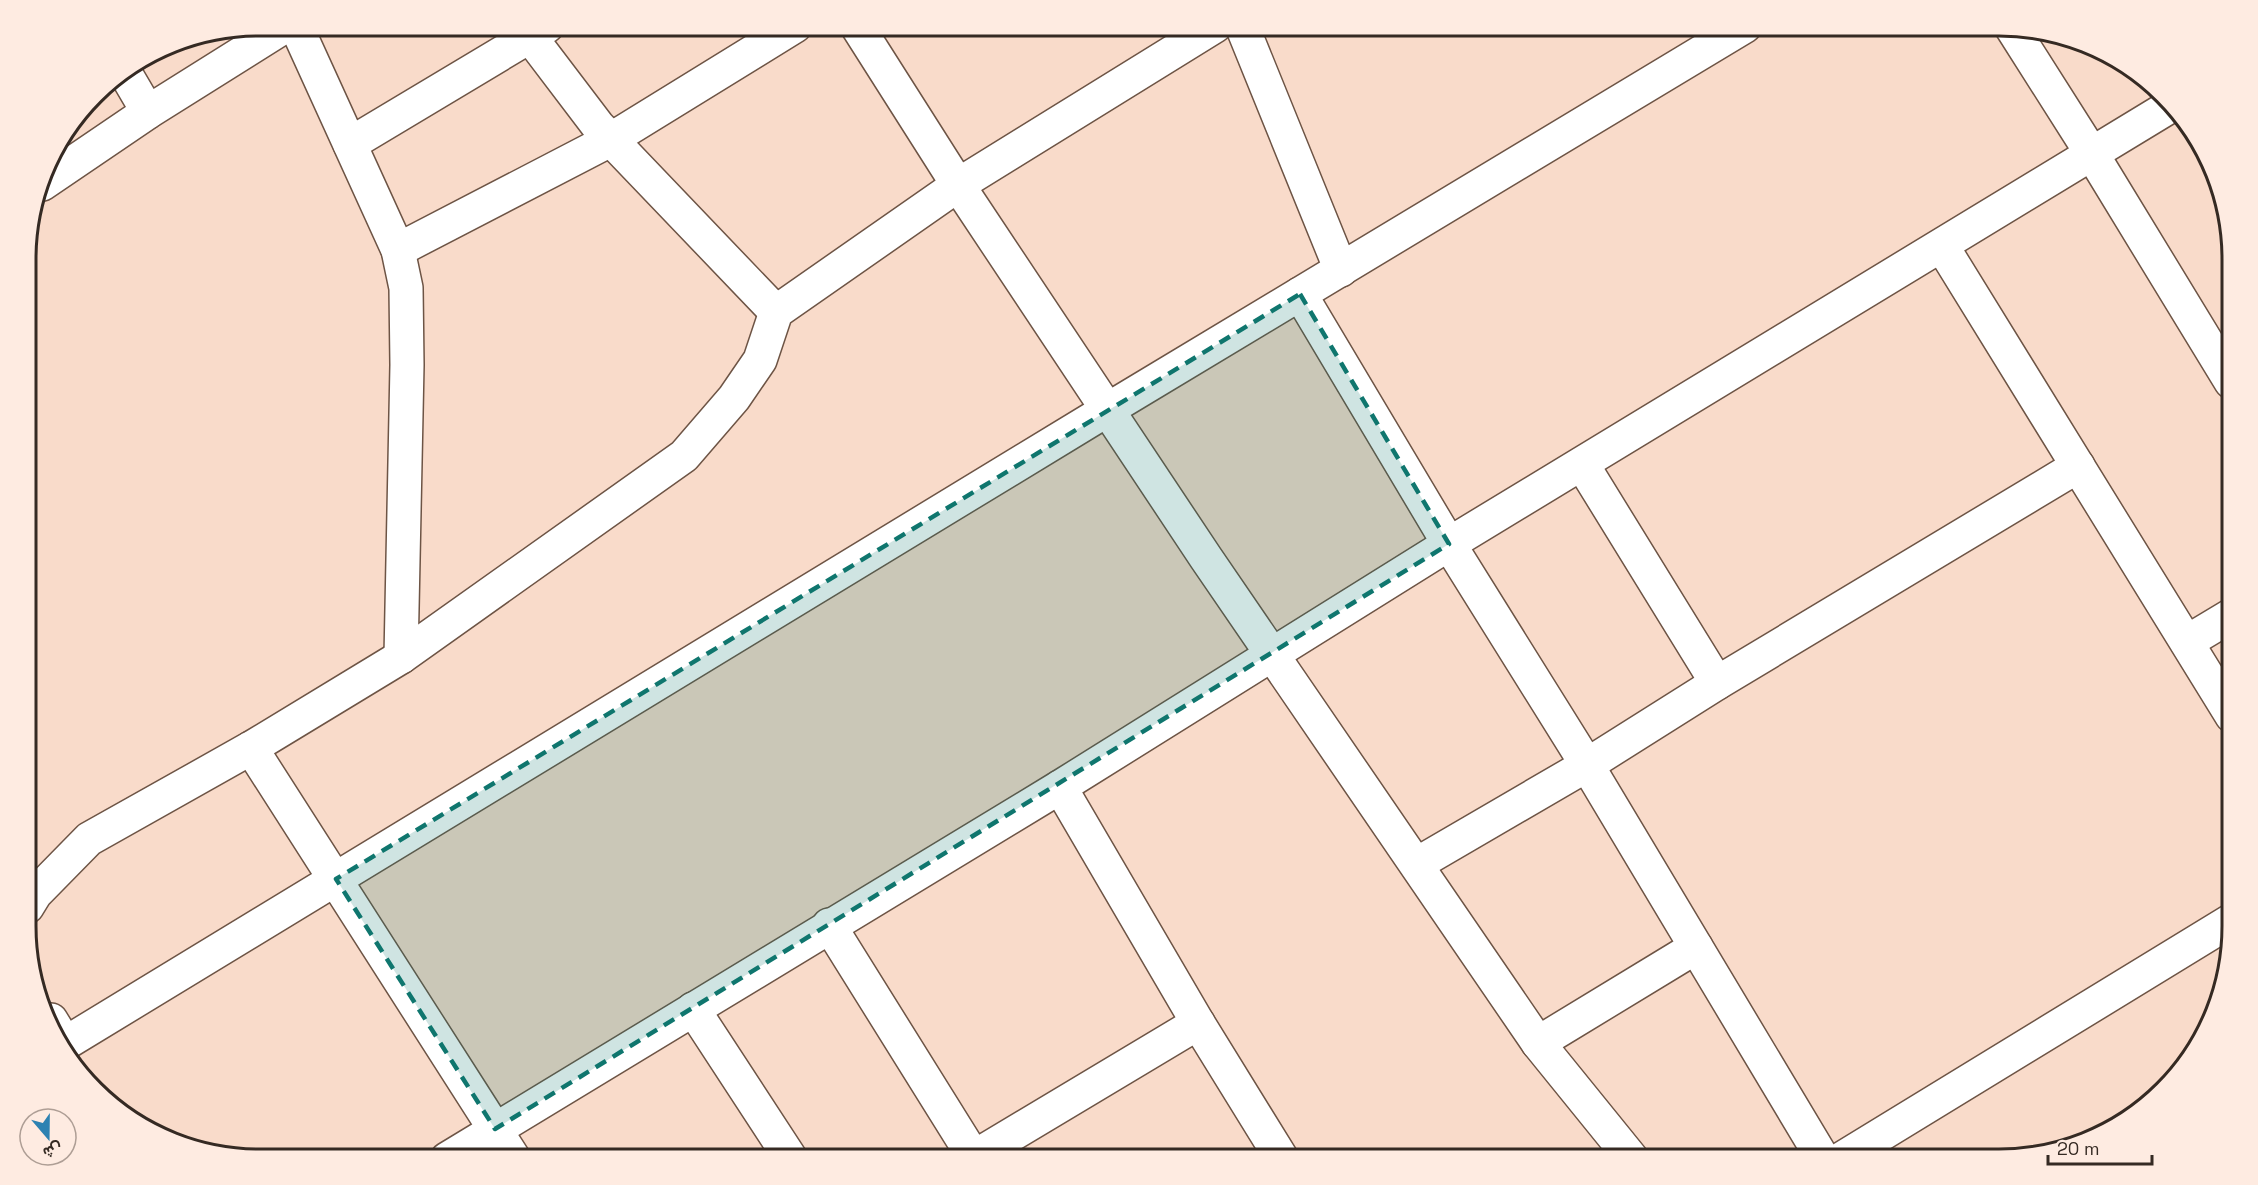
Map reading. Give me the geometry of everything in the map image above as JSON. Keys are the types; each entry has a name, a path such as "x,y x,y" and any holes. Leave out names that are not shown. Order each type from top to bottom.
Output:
{"street":[{"path":"51,178 148,112 269,36"},
{"path":"301,36 398,250 406,288 407,354 401,657"},
{"path":"350,144 522,36"},
{"path":"538,36 598,126 610,140 776,312"},
{"path":"398,250 610,140 779,36"},
{"path":"864,36 958,185 1272,654 1538,1043 1624,1149"},
{"path":"36,893 89,839 251,748 401,657 684,456 734,398 760,360 776,312 958,185 1199,36"},
{"path":"1246,36 1341,270"},
{"path":"64,1033 336,879 1107,410 1728,36"},
{"path":"2017,36 2222,365"},
{"path":"128,78 148,112"},
{"path":"464,1149 829,925 1060,787 1449,544 2165,109"},
{"path":"1942,246 2222,700"},
{"path":"1300,294 1449,544 1587,765 1817,1149"},
{"path":"1582,464 1717,682"},
{"path":"1417,864 1587,765 1717,682 2078,466"},
{"path":"2187,642 2222,621"},
{"path":"251,748 507,1149"},
{"path":"1060,787 1198,1023 1276,1149"},
{"path":"829,925 967,1149"},
{"path":"1857,1149 2222,926"},
{"path":"1538,1043 1696,947"},
{"path":"693,1009 784,1149"},
{"path":"990,1149 1198,1023"}],"highlighted area":[{"path":"1300,294 1449,544 495,1129 336,879"}]}
